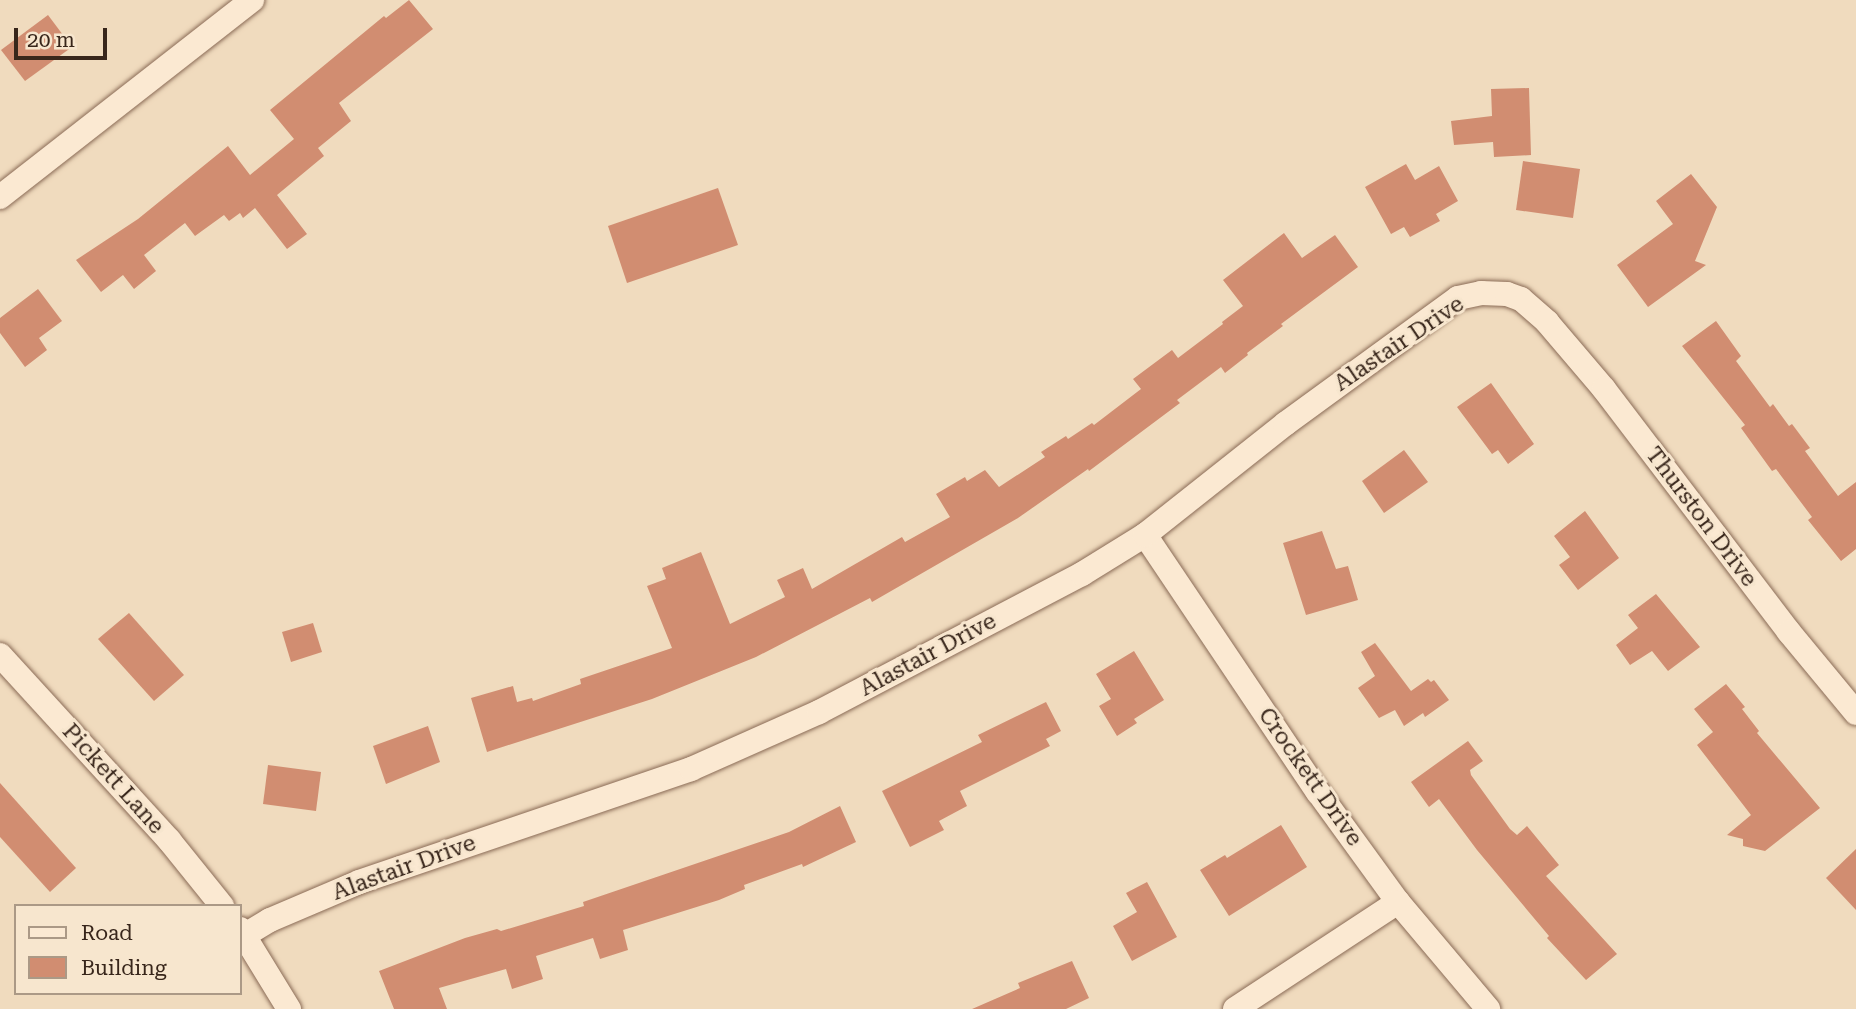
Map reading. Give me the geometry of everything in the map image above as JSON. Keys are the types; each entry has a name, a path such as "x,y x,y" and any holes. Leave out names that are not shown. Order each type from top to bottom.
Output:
{"street":[{"path":"0,197 252,0"},
{"name":"Alastair Drive","path":"242,932 359,881 691,769 819,712 1082,574 1145,535 1285,424 1458,298 1481,293 1507,294 1521,299 1547,322"},
{"name":"Thurston Drive","path":"1547,322 1604,389 1789,632 1856,713"},
{"name":"Crockett Drive","path":"1145,535 1318,792 1398,902 1489,1009"},
{"name":"Pickett Lane","path":"0,655 169,840 220,904"},
{"path":"1235,1009 1398,902"},
{"path":"242,932 289,1009"}],"building":[{"path":"409,0 433,29 339,103 351,121 318,148 324,156 277,195 307,234 287,249 255,208 243,218 240,213 229,221 224,215 195,236 185,223 144,255 156,271 134,289 123,275 101,292 76,260 138,219 228,146 250,175 294,139 270,110 384,16 386,18"},
{"path":"48,15 72,47 25,81 1,50"},
{"path":"1529,88 1531,155 1494,157 1493,142 1454,145 1451,121 1492,116 1491,89"},
{"path":"1523,161 1580,169 1573,218 1516,210"},
{"path":"1406,164 1415,180 1439,166 1458,201 1436,214 1440,221 1410,237 1404,227 1391,234 1365,187"},
{"path":"1691,174 1717,207 1695,261 1706,265 1648,307 1617,265 1673,224 1656,201"},
{"path":"718,188 738,245 627,283 608,226"},
{"path":"1284,233 1302,258 1335,235 1358,267 1281,324 1283,326 1225,373 1221,367 1177,400 1180,403 1089,471 1088,469 1018,518 872,602 870,598 756,657 652,699 487,752 471,698 513,686 517,702 532,698 533,701 581,684 580,679 672,648 647,586 666,579 662,568 701,552 730,624 785,597 777,580 803,568 812,589 902,537 905,542 950,517 936,494 965,477 967,481 985,470 999,487 1045,457 1041,452 1066,436 1068,439 1092,423 1094,425 1141,389 1133,379 1172,350 1178,358 1223,324 1222,322 1243,306 1223,280"},
{"path":"38,289 62,321 39,338 47,350 25,367 0,333 0,318"},
{"path":"1716,321 1741,356 1736,361 1770,407 1773,404 1789,426 1792,424 1810,448 1805,451 1838,496 1856,482 1856,549 1841,561 1808,520 1812,517 1776,469 1772,471 1741,428 1745,425 1682,346"},
{"path":"1491,383 1534,444 1508,464 1498,450 1492,454 1457,407"},
{"path":"1404,450 1428,482 1384,513 1362,481"},
{"path":"1585,511 1619,558 1578,590 1559,565 1570,557 1554,536"},
{"path":"1322,531 1336,569 1348,566 1358,600 1306,615 1283,543"},
{"path":"1656,594 1700,647 1668,671 1652,651 1630,665 1616,645 1638,628 1628,615"},
{"path":"129,613 184,675 154,701 98,639"},
{"path":"313,623 322,652 291,662 282,632"},
{"path":"1375,643 1411,691 1428,679 1431,682 1434,680 1449,700 1425,717 1423,713 1404,726 1395,710 1379,718 1358,688 1375,676 1361,652"},
{"path":"1134,651 1164,700 1134,719 1137,723 1117,736 1099,706 1111,699 1096,674"},
{"path":"1726,684 1745,707 1742,709 1759,731 1757,733 1820,808 1765,851 1743,846 1743,839 1727,835 1751,815 1697,745 1713,732 1694,709"},
{"path":"1046,702 1061,731 1046,739 1050,746 960,791 967,806 939,821 944,830 910,847 882,791 982,742 978,735"},
{"path":"428,726 440,762 386,784 373,746"},
{"path":"1468,741 1483,761 1470,770 1471,775 1510,829 1517,835 1527,826 1559,865 1546,876 1617,954 1586,980 1547,938 1549,936 1477,850 1439,799 1429,807 1411,782"},
{"path":"268,765 321,772 316,811 263,804"},
{"path":"0,783 76,868 50,892 0,837"},
{"path":"840,806 856,842 803,867 802,864 744,885 745,889 719,900 623,930 628,950 600,959 593,938 536,956 543,979 512,989 506,969 439,988 447,1009 394,1009 379,971 465,938 497,929 501,931 584,906 583,902 789,832"},
{"path":"1281,825 1307,867 1229,916 1200,870 1225,855 1227,858"},
{"path":"1856,849 1856,910 1826,878"},
{"path":"1147,882 1177,937 1132,961 1113,926 1137,912 1126,893"},
{"path":"1072,961 1089,998 1066,1009 972,1009 1020,988 1018,983"}]}
